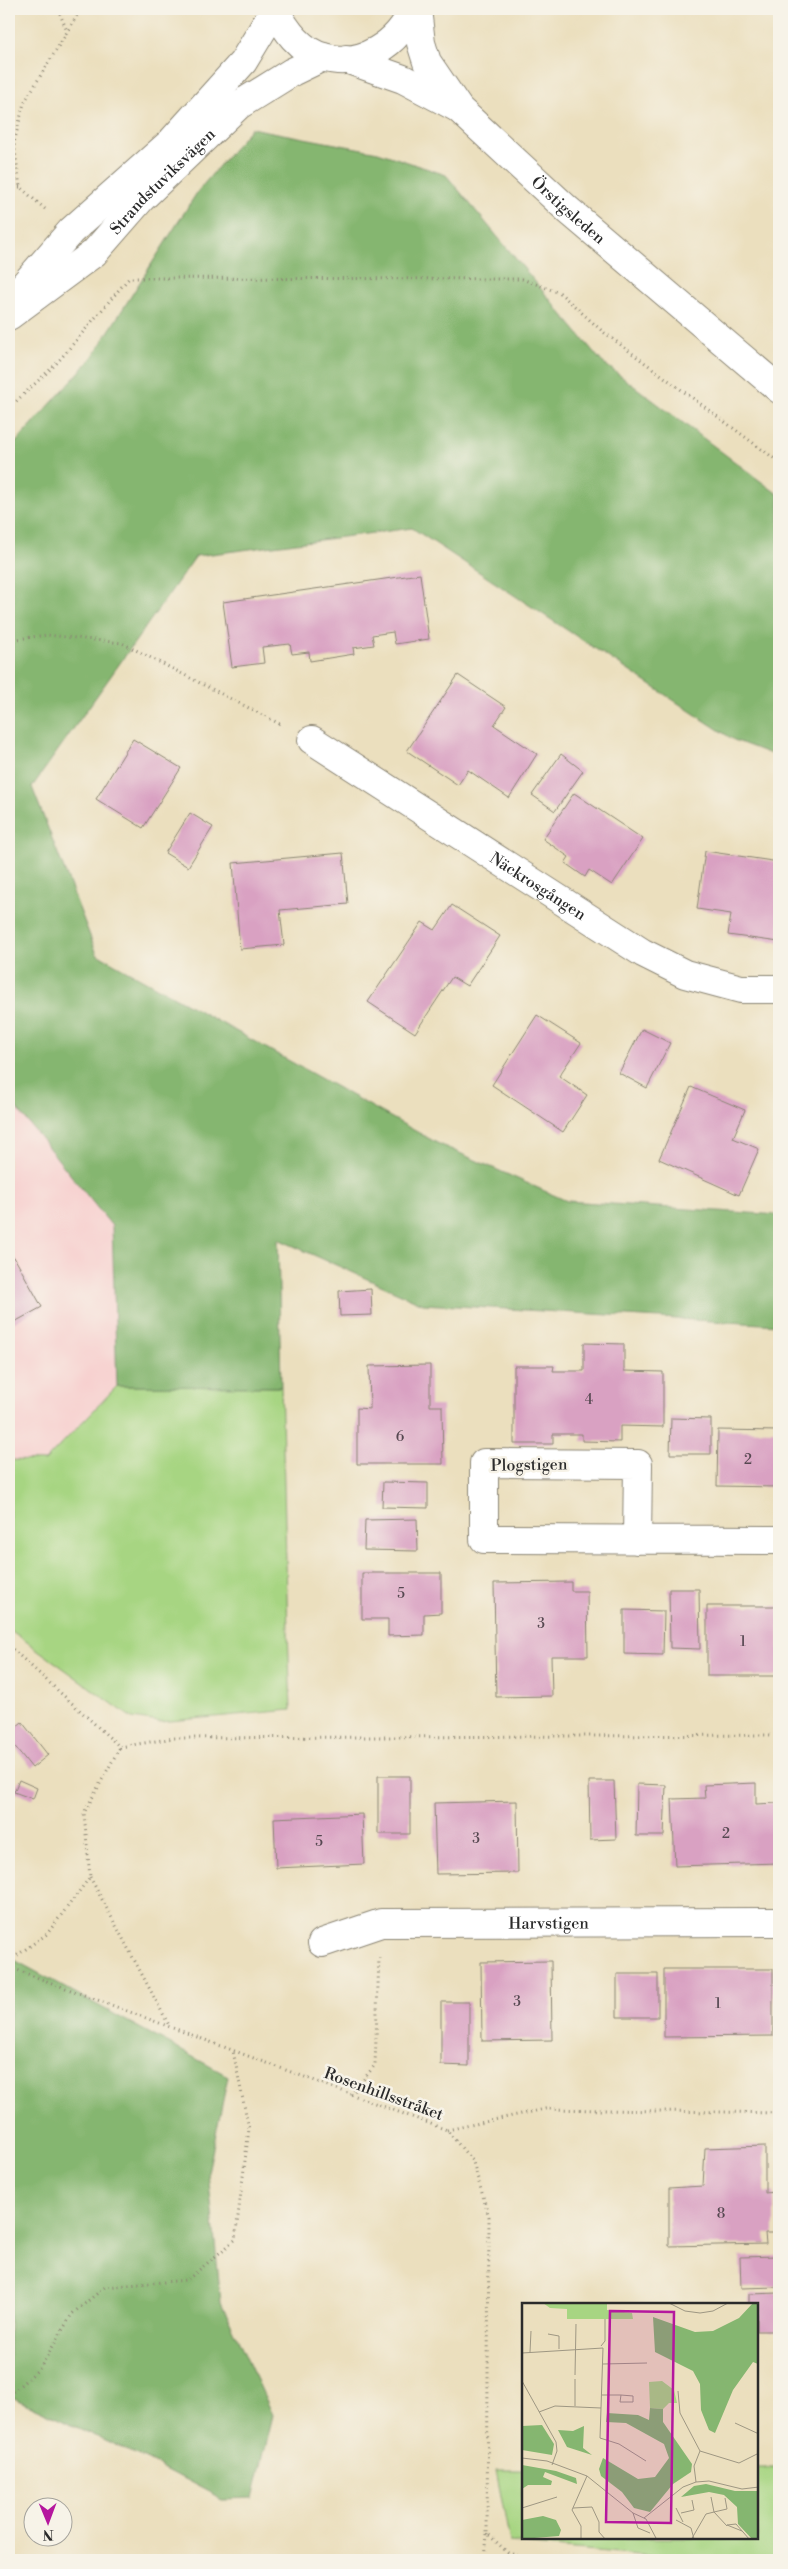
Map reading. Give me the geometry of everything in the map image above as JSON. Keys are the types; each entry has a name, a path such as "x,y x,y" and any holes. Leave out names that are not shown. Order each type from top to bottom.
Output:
{"street":[{"name":"Örstigsleden","path":"275,9 290,34 301,45 334,58 403,79 459,109"},
{"name":"Strandstuviksvägen","path":"9,303 70,231 170,143 243,62 275,9"},
{"name":"Strandstuviksvägen","path":"9,316 94,253 141,199 239,105 292,72 334,58 369,54 390,43 407,24 413,9"},
{"name":"Örstigsleden","path":"417,9 421,43 427,62 459,109 568,210 779,389"},
{"name":"Örstigsleden","path":"682,307 779,364"},
{"name":"Näckrosgången","path":"312,740 643,953 685,974 741,989 779,989"},
{"name":"Plogstigen","path":"637,1540 638,1464 484,1463 484,1540 637,1540 779,1540"},
{"name":"Harvstigen","path":"322,1943 382,1923 779,1922"}],"path":[{"path":"58,9 67,31"},
{"path":"70,231 20,187 14,143 24,103 81,9"},
{"path":"9,187 20,187"},
{"path":"94,253 129,278 522,279 560,293 602,331 779,462"},
{"path":"9,408 56,364 129,278"},
{"path":"9,640 46,634 122,643 312,740"},
{"path":"9,1646 120,1747"},
{"path":"120,1747 174,1738 779,1735"},
{"path":"120,1747 84,1813 90,1877 170,2027"},
{"path":"9,1961 47,1934 90,1877"},
{"path":"352,2095 375,2065 382,1923"},
{"name":"Rosenhillsstråket","path":"9,1967 447,2130 473,2162 489,2217 487,2534 485,2560"},
{"path":"9,2396 40,2368 72,2314 105,2287 187,2280 235,2240 249,2129 233,2050"},
{"path":"447,2130 545,2109 779,2113"},
{"path":"487,2534 508,2553 536,2560"}],"shaded area":[{"path":"9,1099 112,1226 117,1386 45,1461 9,1460"}],"green space":[{"path":"251,128 378,152 446,175 602,362 779,495 779,757 734,740 412,528 196,556 32,787 97,954 437,1143 567,1201 779,1215 779,1325 423,1304 278,1239 281,1387 117,1386 112,1226 9,1099 9,450 91,359 198,191"},
{"path":"117,1386 281,1387 291,1710 159,1722 132,1718 9,1629 9,1460 45,1461"},
{"path":"9,1957 228,2076 208,2172 221,2302 273,2415 253,2498 222,2499 148,2460 9,2396"},
{"path":"758,2468 779,2468 779,2560 693,2560 510,2543 496,2470 522,2470 522,2539 758,2539"}],"building":[{"path":"420,574 429,639 395,644 393,632 372,635 374,645 353,648 354,654 310,661 309,652 292,654 290,644 262,647 264,663 232,667 223,602"},
{"path":"458,675 506,707 494,725 537,754 509,798 468,770 458,785 407,751"},
{"path":"133,739 181,768 143,828 96,799"},
{"path":"561,754 583,771 555,811 532,795"},
{"path":"574,793 643,839 612,885 589,870 585,877 565,863 569,857 543,839"},
{"path":"190,813 213,827 188,867 165,853"},
{"path":"705,851 779,862 779,942 728,935 731,914 697,909"},
{"path":"343,853 348,904 280,910 284,945 240,949 233,863"},
{"path":"452,905 500,936 467,986 452,977 415,1033 368,1002 422,922 435,930"},
{"path":"537,1015 581,1043 559,1076 587,1095 563,1132 492,1085"},
{"path":"642,1029 670,1043 647,1088 619,1073"},
{"path":"691,1087 745,1110 733,1138 759,1149 739,1195 659,1159"},
{"path":"14,1257 42,1307 9,1325 9,1260"},
{"path":"371,1289 372,1315 340,1316 339,1291"},
{"path":"584,1343 624,1344 624,1371 663,1372 663,1427 620,1426 620,1442 582,1441 582,1434 553,1434 553,1444 514,1444 514,1366 554,1366 553,1371 584,1371"},
{"path":"430,1365 430,1406 442,1406 443,1464 357,1464 357,1408 370,1409 369,1366"},
{"path":"671,1418 711,1419 711,1454 670,1454"},
{"path":"718,1430 779,1431 779,1487 717,1486"},
{"path":"383,1482 428,1483 428,1508 382,1507"},
{"path":"417,1519 418,1551 364,1550 365,1520"},
{"path":"362,1573 441,1573 441,1613 424,1614 424,1635 388,1636 388,1619 362,1619"},
{"path":"571,1582 571,1591 587,1591 588,1656 551,1656 552,1696 496,1697 494,1583"},
{"path":"669,1589 699,1589 700,1649 670,1648"},
{"path":"707,1606 779,1606 779,1676 707,1676"},
{"path":"624,1610 664,1611 663,1655 624,1654"},
{"path":"22,1722 48,1755 32,1768 9,1739 9,1733"},
{"path":"378,1776 410,1776 410,1834 378,1834"},
{"path":"19,1780 37,1788 33,1799 14,1792"},
{"path":"589,1781 614,1781 616,1839 590,1840"},
{"path":"756,1783 756,1804 777,1803 779,1863 675,1866 672,1799 705,1798 704,1785"},
{"path":"637,1784 666,1785 664,1836 636,1836"},
{"path":"517,1801 518,1873 436,1874 434,1803"},
{"path":"362,1814 364,1864 276,1868 274,1818"},
{"path":"551,1961 552,2040 482,2041 481,1962"},
{"path":"664,1969 773,1969 773,2036 664,2037"},
{"path":"617,1974 658,1974 658,2017 617,2017"},
{"path":"441,2002 469,2002 469,2066 441,2065"},
{"path":"765,2146 765,2193 774,2192 774,2233 765,2233 766,2244 669,2246 669,2188 703,2186 705,2148"},
{"path":"779,2256 779,2287 741,2288 740,2257"},
{"path":"779,2293 779,2331 758,2331 758,2303 749,2303 749,2294"}]}
